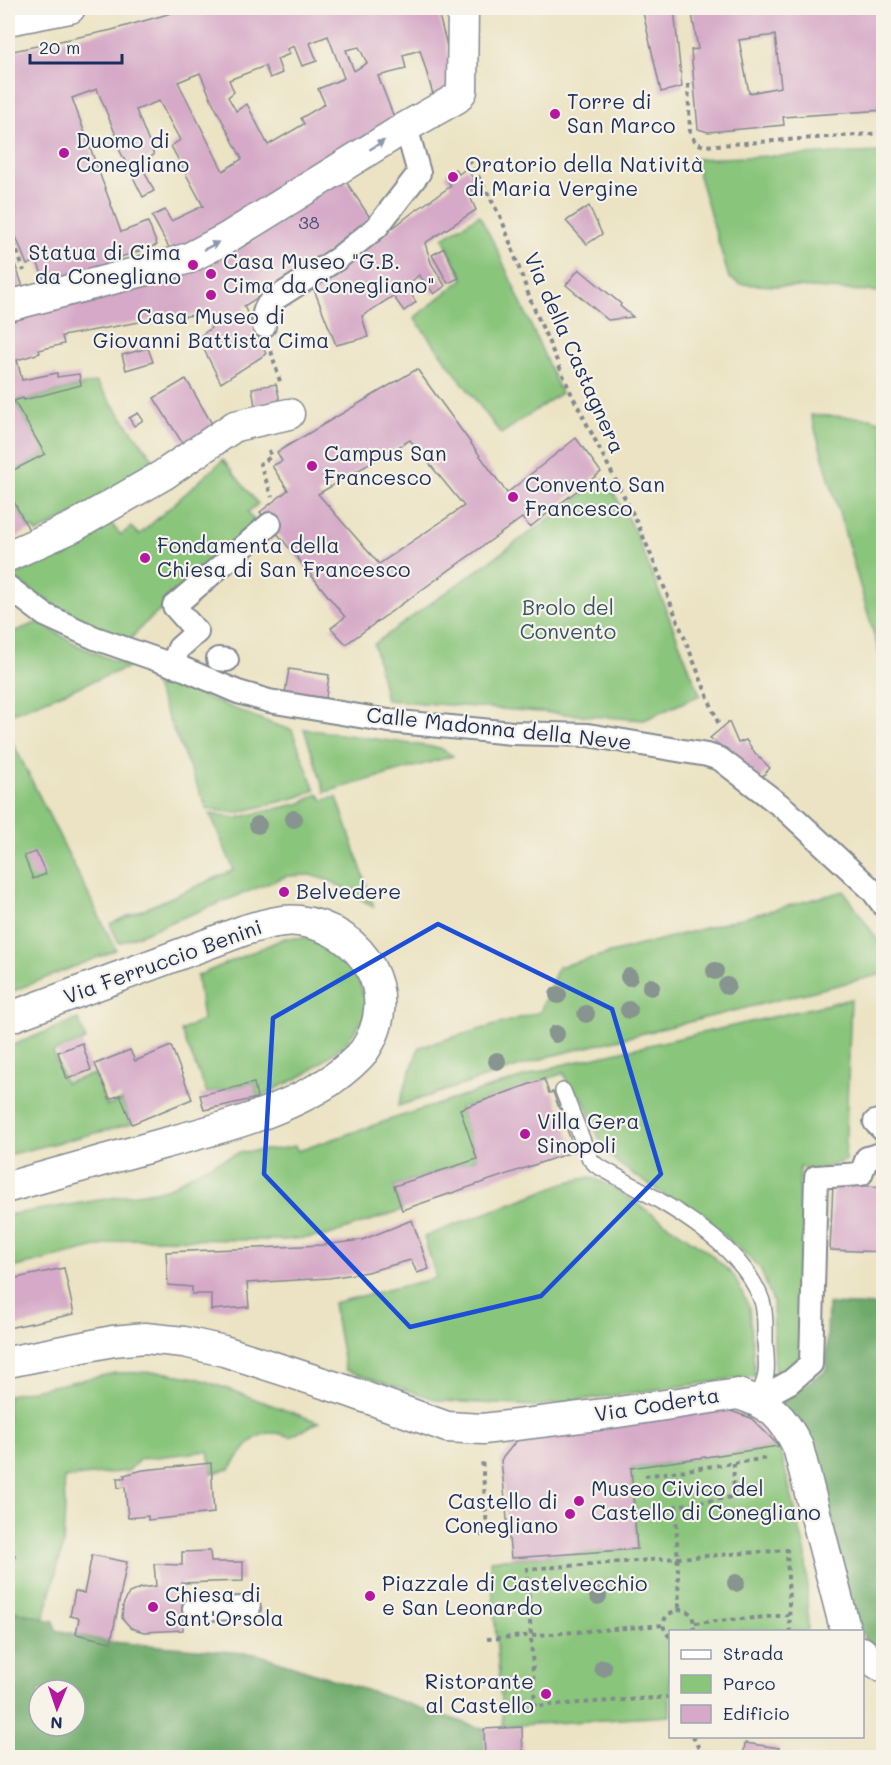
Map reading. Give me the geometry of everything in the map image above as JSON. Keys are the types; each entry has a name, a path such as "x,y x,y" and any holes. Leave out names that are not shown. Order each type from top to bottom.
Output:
{"street":[{"path":"8,20 70,8"},
{"path":"8,306 189,258 227,238 457,98 462,91 463,8"},
{"path":"264,326 265,308 270,302 337,259 377,227 419,173 406,127"},
{"path":"8,556 73,527 163,475 235,426 289,414"},
{"path":"182,652 198,632 174,606 270,524"},
{"name":"Calle Madonna della Neve","path":"8,587 45,615 95,638 182,652 238,692 269,701 389,721 512,733 588,735 720,759 785,809 872,890 884,906"},
{"name":"Via Ferruccio Benini","path":"8,1018 245,930 288,921 319,925 339,933 354,945 373,972 378,1003 378,1019 363,1052 331,1080 303,1096 272,1111 228,1126 8,1187"},
{"path":"884,1119 875,1122 884,1131"},
{"path":"757,1400 790,1382 811,1364 816,1177 861,1173 867,1158 884,1153"},
{"name":"Via Coderta","path":"8,1362 113,1341 145,1338 184,1342 235,1354 348,1391 447,1427 483,1429 605,1414 717,1395 738,1394 757,1400 777,1414 798,1447 845,1630"},
{"path":"194,1609 249,1608"},
{"path":"864,1654 884,1668"}],"lane":[{"path":"563,1091 590,1159 596,1165 679,1213 714,1238 732,1254 753,1281 763,1303 765,1336 766,1374 757,1400"}],"path":[{"path":"688,84 690,132 697,144 704,147 884,133"},
{"name":"Via della Castagnera","path":"469,160 502,220 530,299 570,391 636,520 719,725"},
{"path":"8,226 26,275"},
{"path":"264,326 289,414"},
{"path":"271,457 260,464 273,501"},
{"path":"480,1536 488,1528 482,1457"},
{"path":"645,1476 768,1458"},
{"path":"679,1609 676,1506 733,1497 734,1463"},
{"path":"669,1697 535,1706 527,1569 787,1550 790,1630"},
{"path":"669,1636 664,1625 665,1618 671,1612 679,1609 692,1616 693,1630"},
{"path":"694,1623 789,1615"},
{"path":"487,1640 664,1625"},
{"path":"694,1738 697,1745 711,1758"}],"highlighted area":[{"path":"438,924 612,1009 661,1174 541,1296 410,1327 264,1174 273,1018"}],"green space":[{"path":"883,152 883,292 740,284 729,278 694,159"},
{"path":"479,215 496,247 561,393 501,434 414,318 463,279 443,238"},
{"path":"96,382 159,467 37,533 34,528 29,530 8,491 8,473 44,454 14,401"},
{"path":"811,415 870,418 883,422 883,666"},
{"path":"223,460 258,504 248,512 258,527 143,625 127,643 90,629 11,577 60,555 54,545 108,520 121,535 131,527 139,535"},
{"name":"Brolo del Convento","path":"606,478 636,534 700,695 644,720 386,700 374,644"},
{"path":"38,622 79,646 129,667 8,715 8,634"},
{"path":"150,675 292,730 315,790 298,797 236,813 207,809"},
{"path":"304,729 440,748 453,756 325,792"},
{"path":"8,733 116,950 8,993"},
{"path":"318,794 323,800 337,797 374,907 333,882 310,875 287,876 119,943 110,924 234,870 210,814 237,818 301,803"},
{"path":"844,891 883,948 883,974 551,1056 398,1106 419,1047 540,1012 558,967"},
{"path":"285,938 306,938 339,952 358,976 365,1003 364,1019 345,1044 306,1074 257,1098 254,1083 207,1093 181,1031 203,1019 197,976"},
{"path":"851,999 845,1161 816,1170 800,1167 799,1196 807,1202 800,1358 775,1373 773,1302 760,1268 723,1234 621,1166 608,1154 593,1126 584,1100 568,1085 564,1073 460,1109 477,1159 394,1186 402,1210 326,1236 284,1240 129,1239 8,1269 8,1215 167,1189 203,1168 241,1152 295,1146 298,1151 561,1065"},
{"path":"78,1019 86,1040 53,1052 65,1083 94,1074 107,1106 122,1100 132,1124 8,1155 8,1047"},
{"path":"590,1177 609,1185 707,1251 734,1276 749,1307 755,1376 536,1406 441,1401 345,1370 333,1303 436,1278 424,1237 564,1183"},
{"path":"828,1304 883,1306 883,1655 864,1639 864,1630 859,1630 779,1403 826,1370"},
{"path":"161,1372 197,1378 319,1422 290,1437 279,1433 261,1435 247,1446 230,1469 212,1473 208,1451 140,1459 128,1471 64,1478 63,1546 44,1618 8,1610 8,1578 15,1556 8,1553 8,1395 115,1373"},
{"path":"779,1446 806,1554 808,1630 669,1630 669,1716 503,1726 490,1560 637,1549 631,1468"},
{"path":"8,1610 54,1621 56,1630 111,1642 257,1654 484,1729 485,1757 8,1758"}],"building":[{"path":"189,8 437,8 446,42 454,90 435,101 420,50 403,55 406,69 378,76 397,125 173,255 152,216 165,210 171,221 203,206 171,146 180,140 159,101 136,110 154,155 140,162 154,191 143,197 114,139 117,138 97,89 72,98 121,232 148,222 157,245 118,258 122,269 48,290 37,261 27,265 8,216 8,52 112,30","holes":["328,36 344,78 318,89 325,104 301,118 304,124 268,145 247,104 236,111 228,97 234,92 229,80 265,66 270,78 282,73 277,59 290,54 287,49 294,46 302,66 317,61 310,43","359,47 367,63 354,71 346,50","200,73 242,159 223,171 178,82"]},
{"path":"642,8 674,8 682,87 661,92"},
{"path":"691,8 884,8 884,110 783,117 784,125 708,132 698,129 691,50 698,49","holes":["775,35 781,87 749,93 739,40"]},
{"path":"467,168 477,186 468,192 476,210 425,243 431,263 445,286 434,294 419,275 406,286 416,302 404,311 393,296 362,316 368,337 336,345 313,287 451,186 445,176 455,169 459,174"},
{"path":"343,177 371,219 318,260 244,306 266,354 221,383 198,338 211,328 203,314 145,321 62,336 64,344 39,350 40,353 17,360 22,380 57,373 57,377 79,374 81,385 14,401 45,454 8,473 8,315 184,276 248,244"},
{"path":"589,206 602,234 587,244 566,221"},
{"path":"8,245 25,292 8,296"},
{"path":"444,248 459,278 448,283 432,255"},
{"path":"579,269 633,317 608,320 566,285"},
{"path":"148,348 153,362 126,370 122,355"},
{"name":"Convento San Francesco","path":"417,369 507,493 576,438 601,472 530,527 522,518 346,644 331,628 345,617 260,512 288,490 272,466 282,461 277,452","holes":["410,440 464,506 379,564 318,494"]},
{"path":"186,379 215,429 186,449 154,398"},
{"path":"276,384 279,404 256,412 252,388"},
{"path":"138,413 143,420 134,426 129,418"},
{"path":"8,491 29,530 8,542"},
{"path":"8,598 20,606 8,615"},
{"path":"289,669 329,675 326,698 285,693"},
{"path":"729,722 738,743 746,740 770,768 760,779 741,761 710,738"},
{"path":"36,852 46,874 33,879 24,856"},
{"path":"82,1043 91,1070 67,1079 58,1052"},
{"path":"171,1046 192,1099 132,1124 120,1095 110,1099 95,1064 130,1050 135,1061"},
{"name":"Villa Gera Sinopoli","path":"544,1079 549,1093 553,1092 575,1151 402,1210 394,1186 477,1159 460,1109"},
{"path":"254,1083 257,1098 204,1110 200,1095"},
{"path":"833,1184 884,1187 884,1252 830,1250"},
{"path":"412,1220 429,1269 417,1273 411,1260 367,1272 329,1278 247,1283 249,1307 211,1310 211,1294 192,1294 192,1287 168,1285 166,1252 323,1245 362,1240"},
{"path":"64,1268 74,1314 8,1328 8,1287 13,1286 11,1279"},
{"name":"Castello di Conegliano","path":"722,1408 751,1418 779,1446 631,1468 637,1549 511,1558 501,1460 517,1440"},
{"path":"211,1463 214,1513 148,1520 148,1516 128,1518 125,1487 118,1488 117,1478 125,1478 124,1475 143,1470"},
{"path":"210,1551 211,1562 243,1562 243,1581 182,1583 183,1630 144,1632 131,1628 122,1618 123,1605 129,1593 141,1588 156,1586 154,1564 182,1565 182,1552"},
{"path":"8,1553 15,1555 8,1576"},
{"path":"92,1555 127,1562 111,1642 76,1634 79,1618 70,1616 75,1591 84,1593"},
{"path":"522,1727 523,1758 485,1758 484,1729"},
{"path":"745,1743 779,1748 778,1758 743,1758"}],"place":[{"name":"Torre di San Marco","path":"555,114"},
{"name":"Duomo di Conegliano","path":"64,153"},
{"name":"Oratorio della Natività di Maria Vergine","path":"453,177"},
{"name":"Statua di Cima da Conegliano","path":"193,265"},
{"name":"Casa Museo \"G.B. Cima da Conegliano\"","path":"211,274"},
{"name":"Casa Museo di Giovanni Battista Cima","path":"211,295"},
{"name":"Campus San Francesco","path":"312,466"},
{"name":"Convento San Francesco","path":"513,497"},
{"name":"Fondamenta della Chiesa di San Francesco","path":"145,558"},
{"name":"Belvedere","path":"284,892"},
{"name":"Villa Gera Sinopoli","path":"525,1134"},
{"name":"Museo Civico del Castello di Conegliano","path":"579,1501"},
{"name":"Castello di Conegliano","path":"570,1514"},
{"name":"Piazzale di Castelvecchio e San Leonardo","path":"370,1596"},
{"name":"Chiesa di Sant'Orsola","path":"153,1607"},
{"name":"Ristorante al Castello","path":"546,1694"}]}
